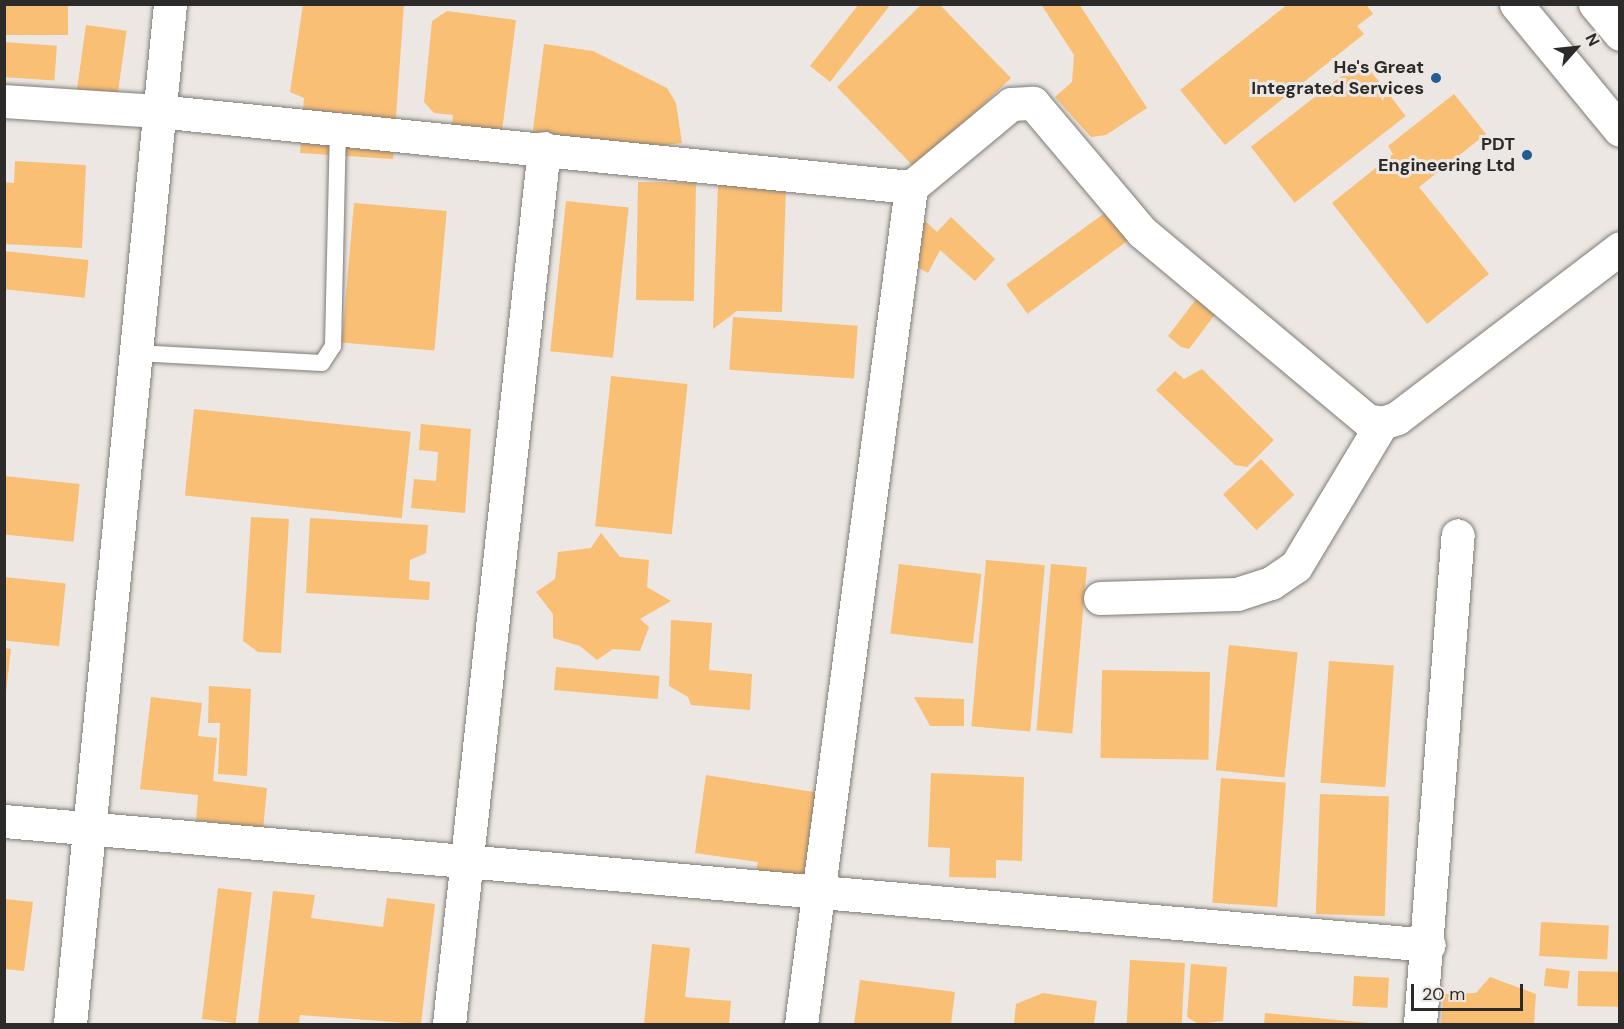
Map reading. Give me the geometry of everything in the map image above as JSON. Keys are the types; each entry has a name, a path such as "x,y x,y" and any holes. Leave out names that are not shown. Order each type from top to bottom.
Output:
{"main road":[{"path":"70,1024 93,828 157,111 170,4"},
{"path":"1516,4 1620,130"},
{"path":"1595,4 1620,34"},
{"path":"4,101 157,111 338,128 911,187"},
{"path":"801,1024 816,892 911,187 1011,104 1033,103 1142,232 1366,420 1382,423 1397,418 1620,248"},
{"path":"449,1024 544,148"},
{"path":"1100,598 1237,594 1271,583 1296,566 1382,423"},
{"path":"1420,1024 1429,945 1458,535"},
{"path":"4,821 1429,945"}],"lane":[{"path":"136,353 322,363 333,346 338,128"}],"building":[{"path":"4,4 68,4 68,35 4,35"},
{"path":"303,4 404,4 393,159 300,153 304,98 290,92"},
{"path":"859,4 891,4 830,82 810,66"},
{"path":"922,4 939,4 1011,78 916,169 837,87"},
{"path":"1041,4 1079,4 1147,108 1106,135 1091,137 1055,97 1072,82 1074,55"},
{"path":"1288,4 1366,4 1373,14 1357,26 1364,34 1225,145 1180,90"},
{"path":"447,11 516,20 501,139 451,132 453,115 434,113 424,102 432,21"},
{"path":"86,25 127,31 117,98 77,92"},
{"path":"4,42 57,46 54,81 4,77"},
{"path":"544,44 593,51 667,88 676,103 682,143 596,154 531,145"},
{"path":"1362,60 1406,116 1295,203 1251,147"},
{"path":"1454,94 1486,134 1419,187 1489,274 1427,324 1332,203 1393,154 1388,146"},
{"path":"15,161 86,165 82,248 4,244 4,182 14,183"},
{"path":"638,182 696,183 694,301 636,300"},
{"path":"718,184 786,186 782,312 737,311 713,329"},
{"path":"566,201 629,208 613,358 550,351"},
{"path":"354,203 447,211 434,351 342,342"},
{"path":"1113,207 1134,236 1027,314 1006,285"},
{"path":"921,217 937,232 951,217 995,259 975,281 940,250 928,273 892,253"},
{"path":"4,251 89,260 85,298 4,289"},
{"path":"1200,294 1219,309 1189,349 1181,347 1168,336"},
{"path":"733,317 858,326 854,379 729,370"},
{"path":"1202,369 1274,440 1247,467 1235,465 1156,390 1175,371 1184,379"},
{"path":"611,376 688,384 672,534 595,526"},
{"path":"194,409 411,432 402,518 185,496"},
{"path":"421,424 471,429 465,513 411,508 414,479 436,481 438,452 419,450"},
{"path":"1261,459 1294,495 1256,530 1223,494"},
{"path":"4,476 80,484 74,542 4,534"},
{"path":"251,517 289,519 281,653 258,652 243,641"},
{"path":"310,518 428,525 426,553 410,560 409,580 430,582 429,600 306,593"},
{"path":"601,533 620,557 649,560 647,587 671,601 640,619 649,627 640,651 613,649 597,660 580,646 553,638 553,614 536,592 555,579 558,552 591,548"},
{"path":"986,560 1045,565 1030,732 971,726"},
{"path":"899,564 981,574 973,644 890,633"},
{"path":"1051,564 1087,567 1072,734 1036,730"},
{"path":"4,577 66,583 59,646 4,640"},
{"path":"671,620 712,623 709,670 752,674 750,710 691,705 688,697 669,686"},
{"path":"1229,645 1298,652 1284,778 1216,770"},
{"path":"5,648 11,649 6,692 5,692"},
{"path":"1329,661 1394,666 1385,787 1320,783"},
{"path":"556,667 660,676 658,699 554,690"},
{"path":"1102,670 1210,672 1208,760 1100,758"},
{"path":"209,686 251,689 247,776 218,774 220,723 208,723"},
{"path":"151,697 202,703 198,736 217,738 213,781 267,788 263,829 196,820 198,795 140,789"},
{"path":"914,697 964,699 964,726 930,726"},
{"path":"931,773 1024,777 1022,861 996,860 996,878 949,877 950,848 928,847"},
{"path":"706,775 820,793 805,890 754,882 758,862 695,853"},
{"path":"1221,778 1286,783 1277,907 1212,903"},
{"path":"1320,794 1389,796 1385,916 1316,914"},
{"path":"218,888 252,892 236,1023 202,1019"},
{"path":"273,891 315,895 311,918 383,927 387,898 435,904 421,1024 300,1015 299,1024 258,1024"},
{"path":"5,899 33,902 24,971 4,969"},
{"path":"1541,922 1609,926 1607,960 1539,956"},
{"path":"652,944 690,948 685,997 731,1001 729,1024 644,1024"},
{"path":"1130,960 1185,963 1182,1024 1127,1024"},
{"path":"1191,964 1227,967 1223,1021 1198,1024 1187,1017"},
{"path":"1546,968 1570,971 1568,989 1544,986"},
{"path":"1578,971 1620,972 1619,1007 1577,1006"},
{"path":"1354,976 1389,978 1387,1008 1352,1006"},
{"path":"1490,977 1536,994 1534,1024 1441,1024 1444,994 1476,993"},
{"path":"860,980 955,992 951,1024 854,1024"},
{"path":"1043,993 1097,1001 1094,1024 1014,1024 1016,1004"},
{"path":"1265,1013 1369,1023 1369,1024 1264,1024"}],"place":[{"name":"He's Great Integrated Services","path":"1436,78"},
{"name":"PDT Engineering Ltd","path":"1527,155"}]}
